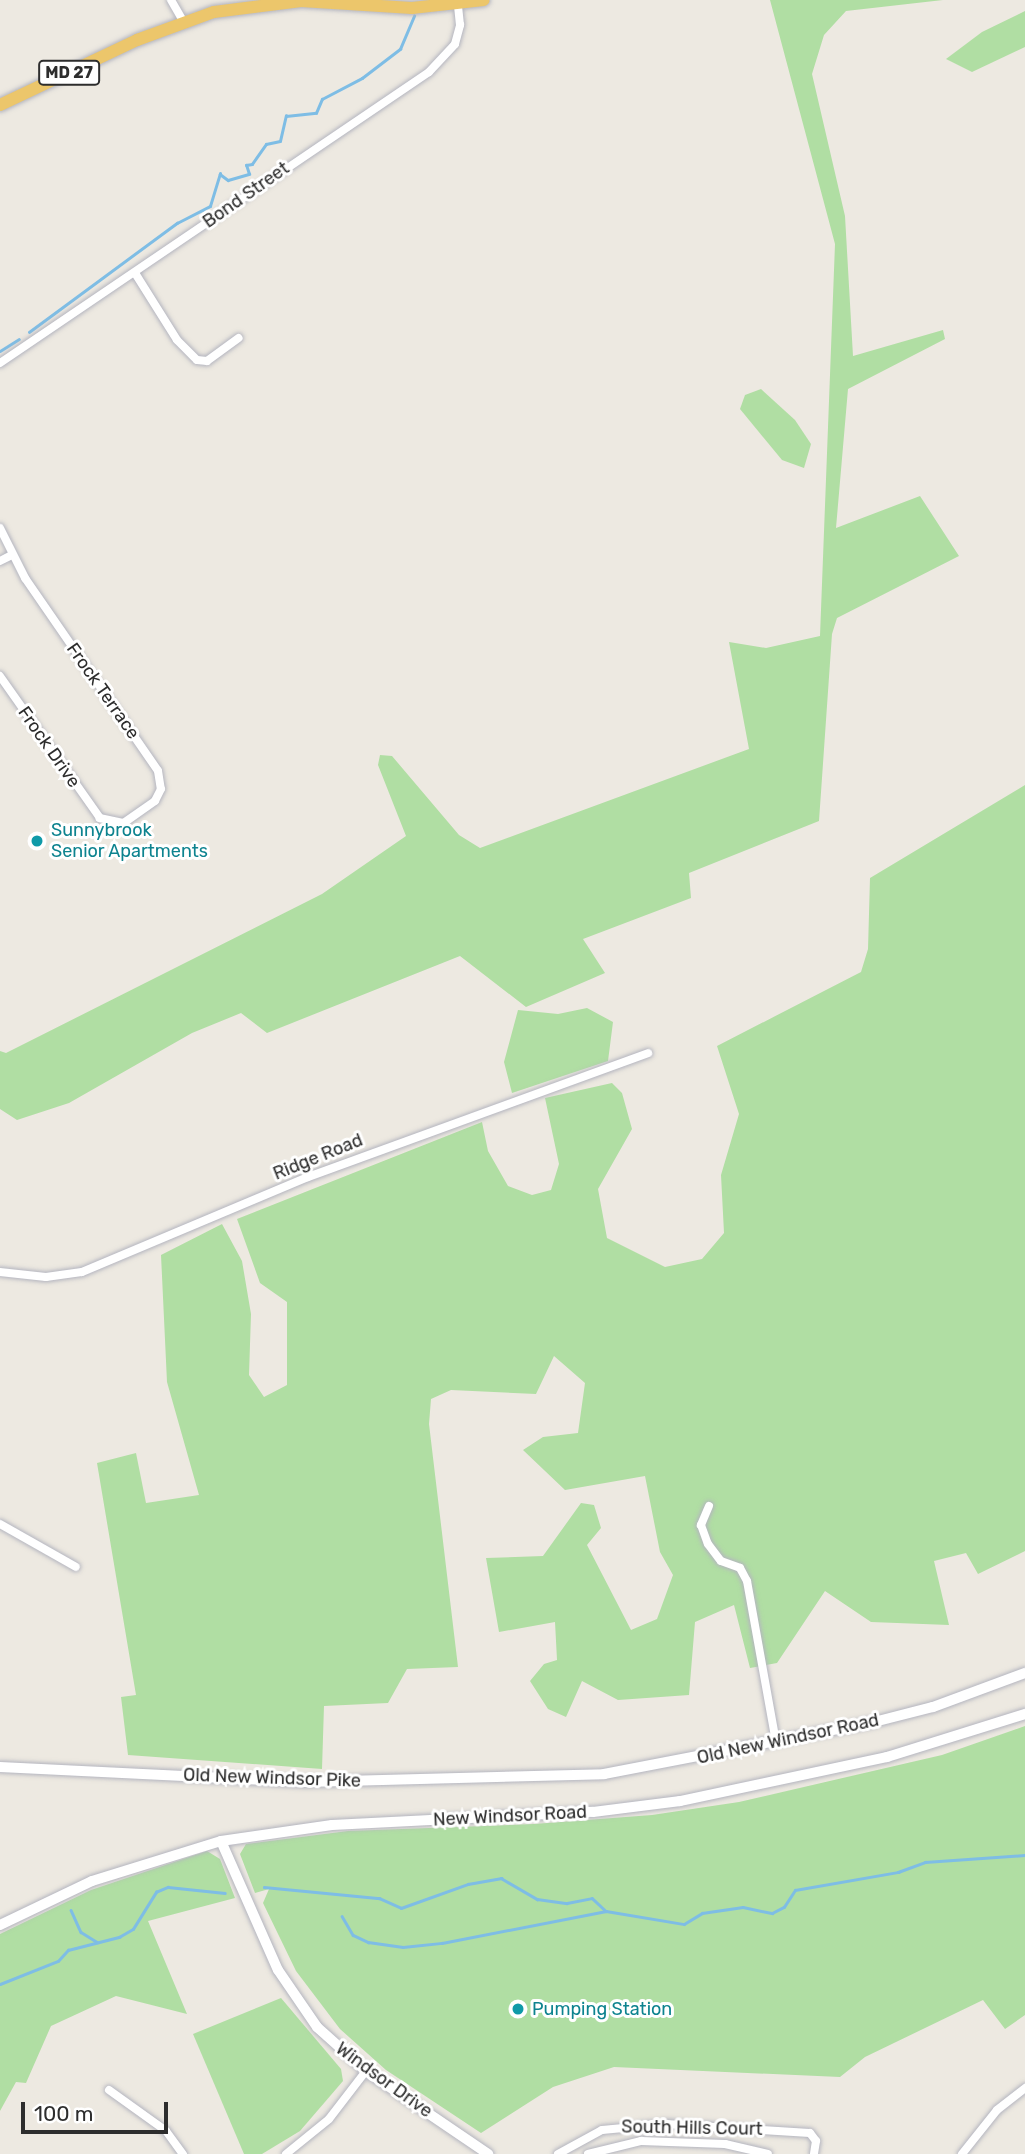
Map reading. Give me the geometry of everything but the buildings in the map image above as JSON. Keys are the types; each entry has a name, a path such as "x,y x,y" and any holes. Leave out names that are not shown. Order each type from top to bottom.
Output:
{"highway":[{"name":"MD 27","path":"0,105 183,21 240,7 301,1 387,7 458,5 484,0"}],"main road":[{"name":"New Windsor Road","path":"0,1925 92,1881 220,1841 332,1825 593,1812 694,1798 887,1757 1025,1714"}],"street":[{"path":"172,0 183,21"},
{"name":"Bond Street","path":"0,363 65,314 135,273 438,64 458,36 458,5"},
{"path":"135,273 177,340 197,360 207,360 239,338"},
{"name":"Frock Terrace","path":"0,528 12,555 160,776 158,797 141,812 123,823 100,818"},
{"path":"0,561 12,555"},
{"name":"Frock Drive","path":"0,676 100,818"},
{"name":"Ridge Road","path":"0,1272 46,1277 82,1272 308,1177 648,1053"},
{"path":"709,1506 701,1525 708,1544 721,1561 740,1568 747,1581 776,1742"},
{"path":"0,1524 76,1567"},
{"name":"Old New Windsor Road","path":"545,1778 626,1771 776,1742 933,1707 1025,1673"},
{"name":"Old New Windsor Pike","path":"0,1767 306,1782 545,1778"},
{"name":"Windsor Drive","path":"220,1841 290,1989 317,2027 366,2071 472,2150 488,2154"},
{"path":"286,2154 329,2119 366,2071"},
{"path":"962,2154 997,2110 1025,2088"},
{"path":"109,2090 160,2126 183,2154"},
{"name":"South Hills Court","path":"558,2154 602,2130 666,2124 810,2133 817,2141 814,2154"},
{"name":"South Hills Court","path":"588,2154 641,2141 725,2144 768,2154"}],"green space":[{"path":"770,0 943,0 846,11 824,35 812,74 845,216 853,356 943,330 945,339 848,389 836,528 920,496 959,556 837,618 832,634 819,821 689,873 691,898 583,939 605,973 526,1007 460,956 267,1033 241,1013 192,1033 69,1103 17,1120 0,1109 0,1051 6,1053 322,894 406,836 378,765 380,755 392,756 459,835 480,848 749,749 729,642 766,648 820,636 835,244"},
{"path":"1025,11 1025,47 972,72 946,59 982,32"},
{"path":"761,389 795,420 811,444 804,468 782,460 740,409 745,395"},
{"path":"1025,785 1025,1551 978,1574 966,1553 934,1561 949,1625 871,1622 825,1591 777,1663 750,1668 734,1605 695,1622 689,1695 618,1700 582,1681 566,1717 548,1709 530,1681 544,1664 557,1660 555,1622 499,1632 486,1558 543,1556 581,1503 594,1505 601,1528 587,1545 631,1630 657,1619 673,1575 660,1552 645,1476 565,1490 523,1450 543,1437 578,1433 585,1383 554,1356 536,1394 451,1390 431,1399 429,1424 458,1667 407,1669 388,1703 324,1706 322,1769 128,1755 121,1697 136,1695 97,1463 136,1453 146,1503 199,1495 167,1382 161,1255 222,1224 242,1261 251,1314 249,1375 264,1397 287,1385 287,1302 260,1283 237,1219 482,1122 488,1151 508,1186 532,1195 551,1190 559,1164 545,1098 612,1083 622,1093 632,1129 598,1189 607,1238 665,1267 702,1259 724,1233 721,1175 739,1114 717,1046 861,972 868,949 870,878"},
{"path":"587,1008 613,1022 608,1061 512,1093 504,1062 518,1010 558,1014"},
{"path":"1025,1726 1025,2015 1005,2029 983,2000 865,2057 840,2077 614,2067 553,2087 481,2133 386,2070 340,2029 296,1971 263,1903 269,1889 255,1893 240,1854 246,1844 348,1831 534,1824 652,1815 739,1802 942,1755"},
{"path":"207,1851 220,1859 235,1898 148,1921 187,2014 116,1996 51,2026 26,2083 16,2082 0,2111 0,1934 91,1890"},
{"path":"281,1998 341,2069 343,2081 300,2131 262,2154 244,2154 193,2034"}],"waterway":[{"path":"29,332 177,223 210,206 220,174 228,180 249,174 246,165 252,164 266,144 280,141 286,116 316,113 322,99 362,78 400,49 414,16"},
{"path":"0,351 19,339"},
{"path":"342,1916 353,1935 368,1942 403,1947 442,1943 606,1911 684,1924 702,1913 743,1907 772,1913 784,1907 795,1890 898,1872 925,1862 1025,1855"},
{"path":"264,1887 379,1898 401,1908 468,1884 501,1878 537,1899 567,1903 592,1898 606,1911"},
{"path":"0,1984 58,1961 68,1950 119,1937 133,1929 156,1892 168,1887 225,1893"},
{"path":"71,1910 81,1932 97,1942"}],"place":[{"name":"Sunnybrook Senior Apartments","path":"37,841"},
{"name":"Pumping Station","path":"518,2009"}]}
